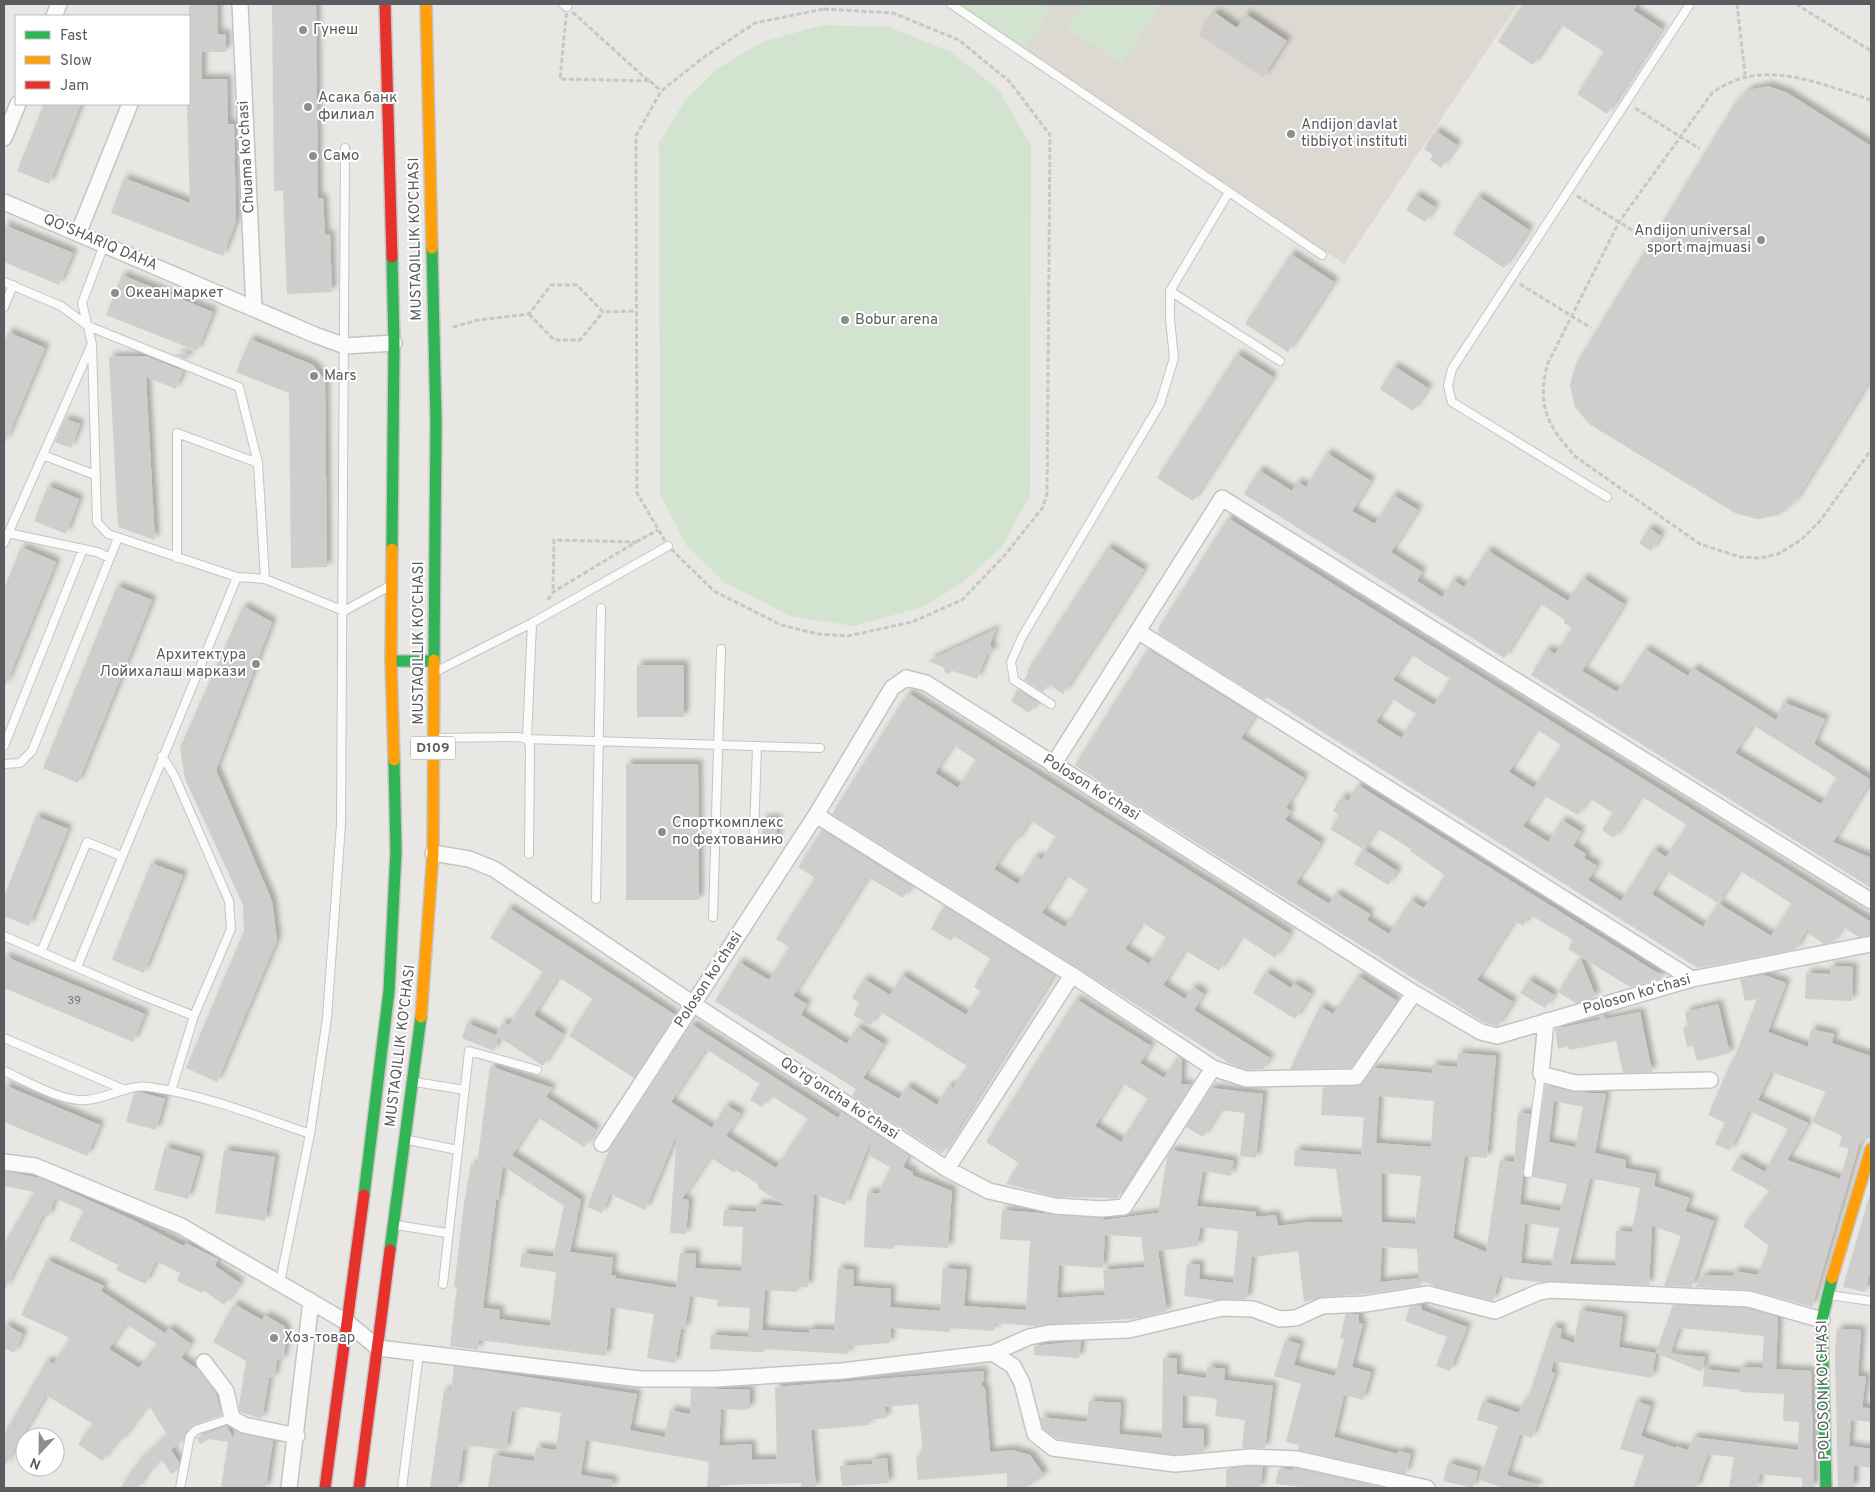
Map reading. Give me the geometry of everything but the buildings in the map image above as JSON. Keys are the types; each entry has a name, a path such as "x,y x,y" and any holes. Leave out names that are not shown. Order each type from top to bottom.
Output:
{"main road":[{"name":"MUSTAQILLIK KO'CHASI","path":"325,1488 348,1323 389,991 401,851 391,661 394,343 385,4"},
{"name":"MUSTAQILLIK KO'CHASI","path":"359,1488 424,1002 433,738 436,421 426,4"},
{"path":"391,661 433,667"},
{"name":"POLOSON KO'CHASI","path":"1826,1488 1822,1320 1827,1295 1871,1149"}],"street":[{"name":"Chuama koʻchasi","path":"240,4 254,309"},
{"path":"4,138 18,105"},
{"path":"78,234 130,105"},
{"name":"QO'SHARIQ DAHA","path":"4,202 345,346 394,343"},
{"path":"1053,765 1139,632 1222,498 1871,901"},
{"path":"1139,632 1692,979"},
{"name":"Poloson koʻchasi","path":"602,1144 816,815 892,688 906,678 926,683 1414,993 1481,1032 1497,1036 1692,979 1871,944"},
{"path":"816,815 1072,975 1213,1068 1246,1080 1356,1077 1414,993"},
{"name":"Qoʻrgʻoncha koʻchasi","path":"428,853 469,859 494,868 693,1004 947,1169 989,1191 1055,1206 1102,1209 1124,1207 1213,1068"},
{"path":"947,1169 1072,975"},
{"path":"1546,1021 1541,1074 1574,1083 1710,1080"},
{"path":"4,1162 35,1166 181,1226 348,1323 378,1348 640,1379 842,1371 993,1353 1029,1337 1049,1333 1129,1330 1222,1308 1253,1309 1280,1319 1296,1318 1322,1306 1366,1304 1428,1294 1494,1311 1539,1292 1550,1290 1749,1299 1822,1320"},
{"path":"289,1488 297,1436 311,1301"},
{"path":"993,1353 1013,1366 1022,1383 1035,1434 1053,1448 1175,1464 1250,1457 1297,1459 1428,1488"},
{"path":"204,1362 226,1391 232,1418 244,1425 297,1436"}],"lane":[{"path":"951,4 1322,255"},
{"path":"1607,497 1452,402 1448,386 1452,369 1690,4"},
{"path":"280,1282 310,1134 328,1018 341,824 344,611 345,148"},
{"path":"1051,704 1014,680 1011,662 1022,636 1160,404 1174,358 1170,319 1170,291 1229,192"},
{"path":"104,245 82,303 92,344 97,522 108,534 118,538 237,577 265,579 344,611"},
{"path":"4,282 61,306 88,326 239,387 258,463 265,579"},
{"path":"4,307 13,285"},
{"path":"1170,291 1280,361"},
{"path":"4,543 92,344"},
{"path":"177,558 177,433 258,463"},
{"path":"43,455 96,475"},
{"path":"8,533 83,549 110,558"},
{"path":"4,764 20,762 32,751 118,538"},
{"path":"433,667 532,623 668,546"},
{"path":"4,746 83,549"},
{"path":"77,967 237,577"},
{"path":"344,611 392,584"},
{"path":"596,899 601,608"},
{"path":"529,854 530,746 527,739 532,623"},
{"path":"713,917 721,649"},
{"path":"433,738 519,737 527,739 718,746 820,748"},
{"path":"754,834 757,746"},
{"path":"162,756 174,775 229,901 230,929 194,1016 171,1091"},
{"path":"41,952 87,842 121,856"},
{"path":"4,936 136,994 194,1016"},
{"path":"4,1038 125,1090"},
{"path":"442,1284 470,1051 537,1070"},
{"path":"4,1071 73,1101 88,1100 125,1090 147,1087 223,1104 310,1134"},
{"path":"1528,1173 1541,1074"},
{"path":"413,1082 465,1090"},
{"path":"406,1140 458,1150"},
{"path":"394,1225 447,1233"},
{"path":"1827,1295 1871,1301"},
{"path":"402,1488 419,1353"},
{"path":"180,1488 190,1436 196,1430 232,1418"}],"path":[{"path":"1737,4 1745,75"},
{"path":"1796,4 1871,51"},
{"path":"565,6 662,91"},
{"path":"565,6 560,79 650,81"},
{"path":"824,9 893,13 959,40 1010,82 1050,134 1047,494 1043,507 1005,555 962,600 912,622 848,636 818,634 789,627 714,591 668,546 636,493 636,136 662,91 704,57 755,22 824,9"},
{"path":"1871,100 1786,76 1763,73 1745,75 1726,82 1712,93 1619,222 1548,363 1543,379 1542,397 1546,418 1559,439 1576,457 1700,544 1740,557 1761,558 1778,554 1801,540 1820,522 1871,450"},
{"path":"1626,102 1700,149"},
{"path":"1568,191 1643,237"},
{"path":"1511,278 1591,328"},
{"path":"434,333 478,320 529,314 551,285 577,285 603,312 636,311"},
{"path":"529,314 554,340 580,340 603,312"},
{"path":"636,542 554,540 553,592 658,530"}],"shaded area":[{"name":"Andijon davlat tibbiyot instituti","path":"959,4 1518,4 1344,264"}],"green space":[{"path":"957,4 1042,4 1051,9 1024,49"},
{"path":"1084,4 1161,4 1122,63 1067,29"},
{"name":"Bobur arena","path":"823,25 888,27 951,52 999,90 1031,146 1030,495 1002,547 962,583 923,607 853,626 790,616 725,583 686,545 660,494 659,143 685,100 717,69 762,42"}],"traffic: fast":[{"path":"432,248 436,421 434,660"},
{"path":"392,257 394,343 392,549"},
{"path":"391,661 433,661"},
{"path":"364,1195 389,991 396,851 394,760"},
{"path":"390,1250 421,1017"},
{"path":"1826,1488 1822,1320 1832,1278"}],"traffic: slow":[{"path":"426,4 432,248"},
{"path":"392,549 391,661 394,760"},
{"path":"421,1017 433,853 434,660"},
{"path":"1832,1278 1871,1149"}],"traffic: jam":[{"path":"385,4 392,257"},
{"path":"325,1488 364,1195"},
{"path":"359,1488 390,1250"}],"place":[{"name":"Гунеш","path":"303,30"},
{"name":"Асака банк филиал","path":"308,107"},
{"name":"Andijon davlat tibbiyot instituti","path":"1291,134"},
{"name":"Само","path":"313,156"},
{"name":"Andijon universal sport majmuasi","path":"1761,240"},
{"name":"Океан маркет","path":"115,293"},
{"name":"Bobur arena","path":"845,320"},
{"name":"Mars","path":"314,376"},
{"name":"Архитектура Лойихалаш маркази","path":"256,664"},
{"name":"Спорткомплекс по фехтованию","path":"662,832"},
{"name":"Хоз-товар","path":"274,1338"}]}
